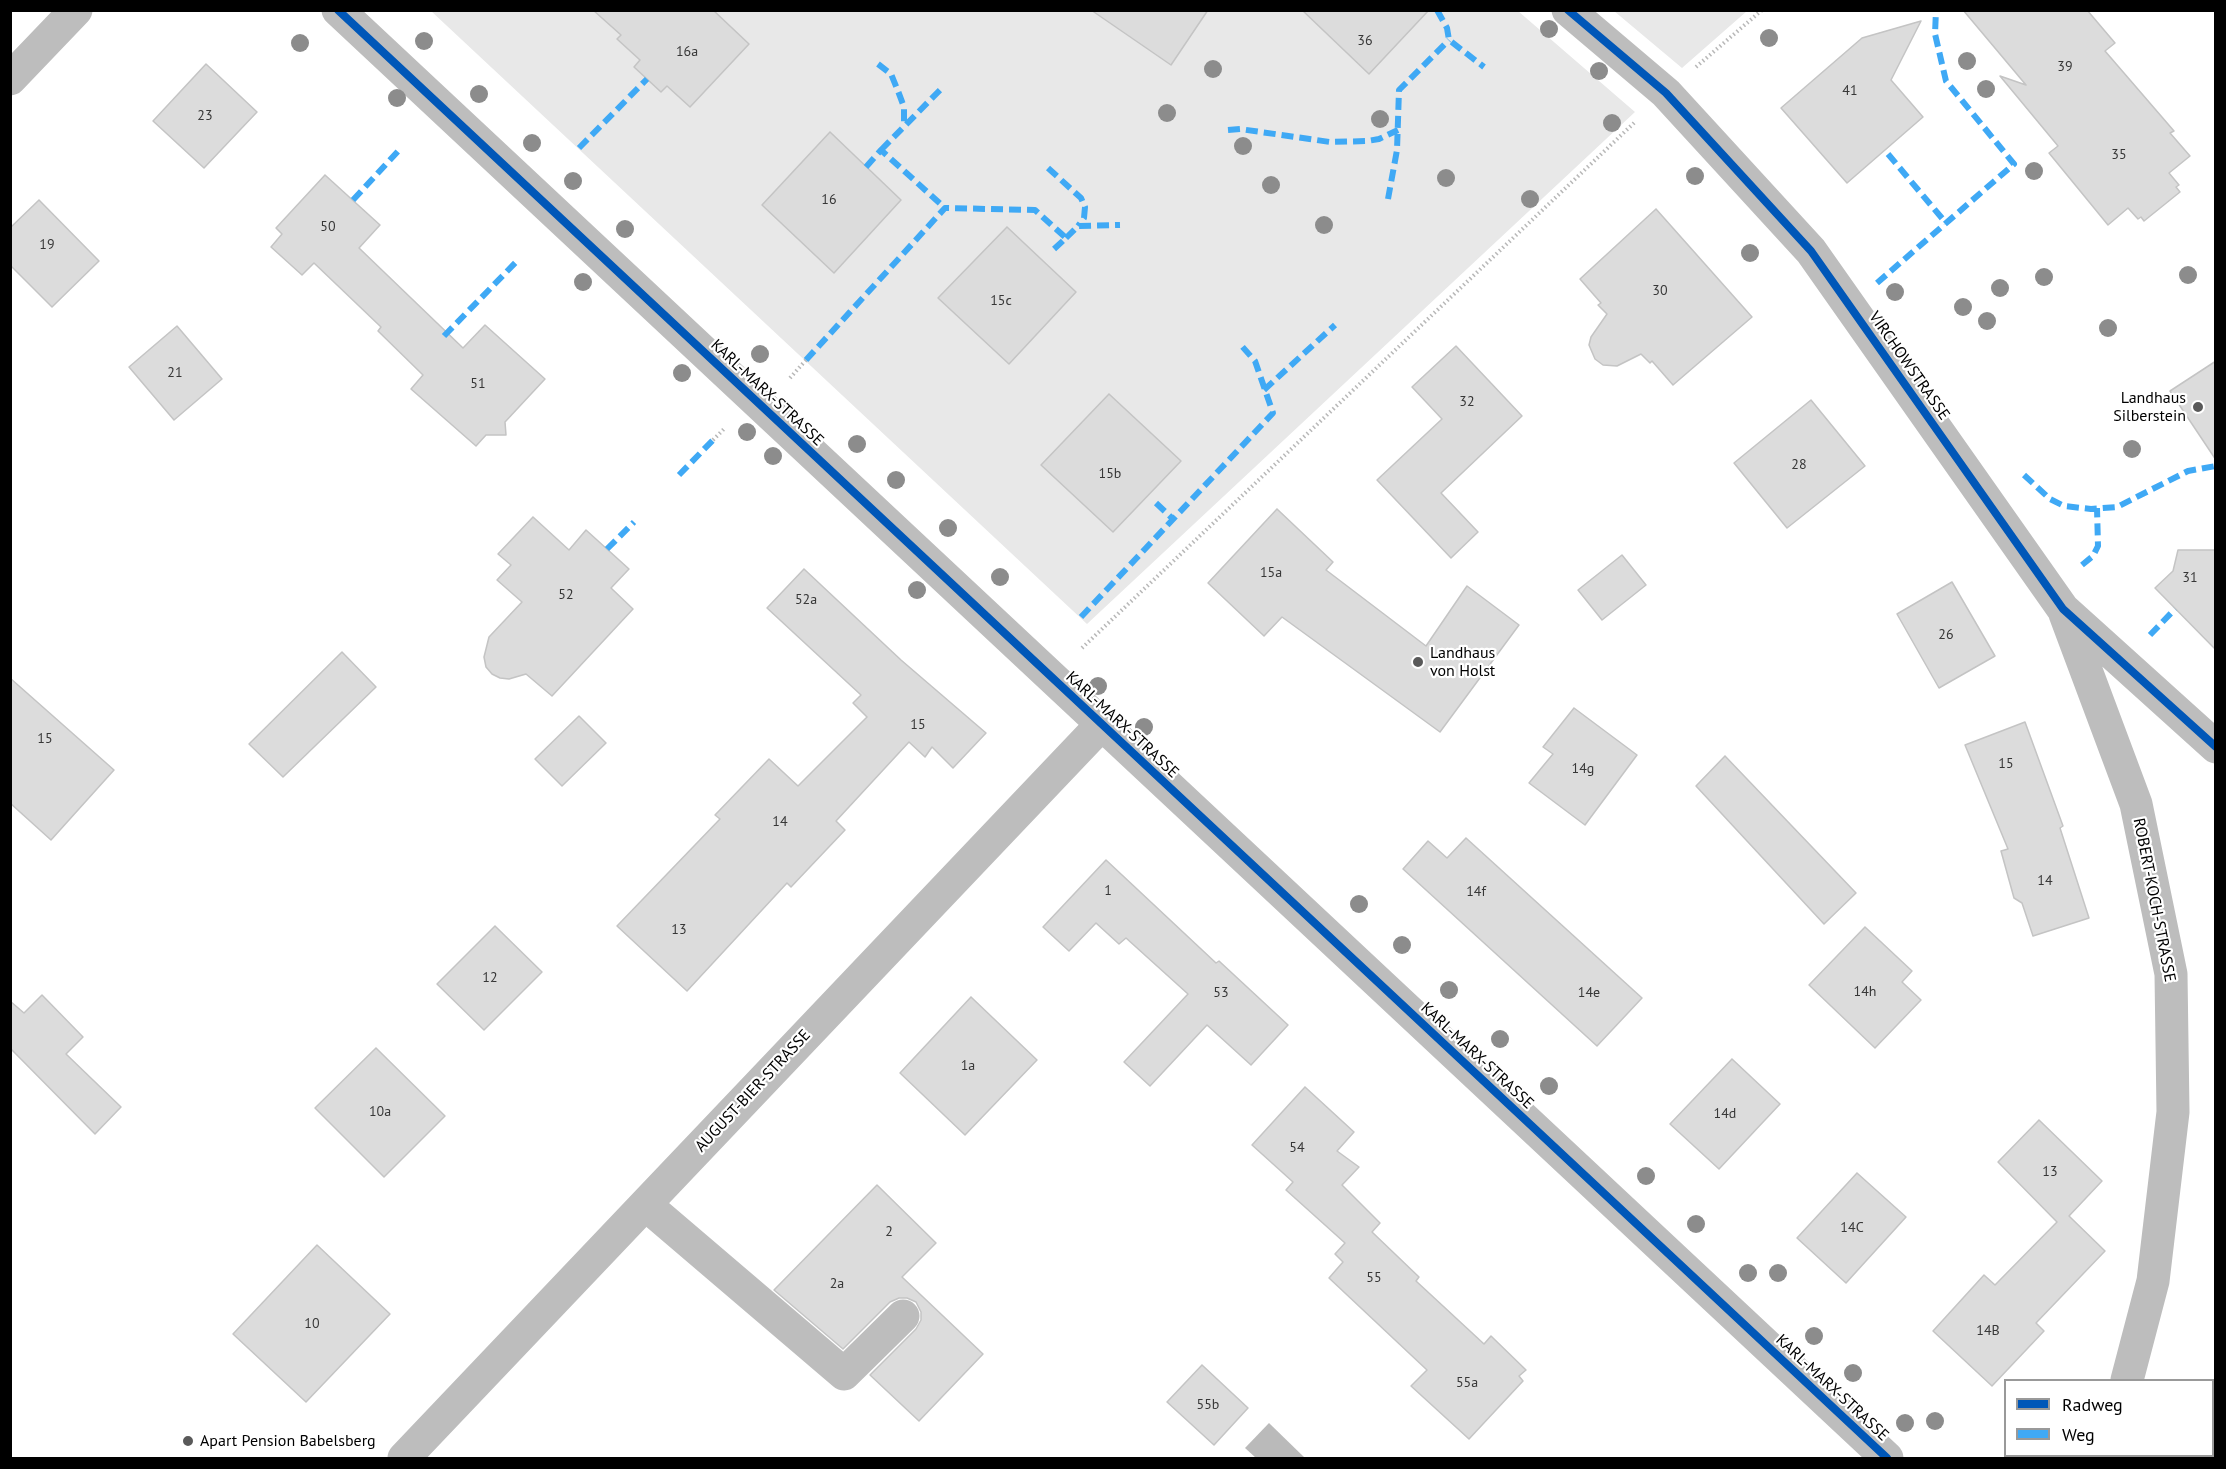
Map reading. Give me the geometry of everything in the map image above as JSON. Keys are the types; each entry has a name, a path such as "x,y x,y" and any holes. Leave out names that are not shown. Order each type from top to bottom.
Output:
{"street":[{"path":"10,79 76,10"},
{"name":"KARL-MARX-STRASSE","path":"338,10 1887,1458"},
{"name":"VIRCHOWSTRASSE","path":"1568,10 1666,93 1811,251 2063,609 2216,747"},
{"name":"ROBERT-KOCH-STRASSE","path":"2063,609 2136,804 2171,974 2173,1112 2153,1281 2127,1379"},
{"name":"AUGUST-BIER-STRASSE","path":"404,1458 1102,724"},
{"path":"646,1204 844,1374 903,1316"}],"path":[{"path":"1051,677 1666,93 1762,10"}],"shaded area":[{"path":"431,11 1518,11 1635,112 1087,624"},
{"path":"1614,11 1747,11 1682,68"},
{"path":"1269,1423 1305,1458 1256,1458 1245,1448"}],"building":[{"path":"593,10 713,10 749,44 690,107 667,86 661,92 634,67 640,60 617,39 621,35"},
{"path":"1091,10 1208,10 1171,65"},
{"path":"1302,10 1429,10 1369,74"},
{"path":"1963,10 2087,10 2115,43 2105,51 2174,131 2170,133 2190,156 2169,173 2179,185 2176,187 2180,192 2144,221 2141,217 2138,219 2128,208 2108,225 2049,153 2058,146 2000,76 2026,85"},
{"path":"1921,21 1891,80 1923,117 1847,183 1781,108 1862,38"},
{"path":"206,64 257,112 204,168 153,121"},
{"path":"830,132 901,200 834,273 762,205"},
{"path":"325,175 380,225 359,248 463,348 485,325 545,379 505,422 506,435 486,435 476,446 411,389 423,375 378,331 381,327 314,263 302,275 271,247 282,234 276,228"},
{"path":"39,200 99,261 52,307 10,265 10,228"},
{"path":"1656,209 1752,317 1673,385 1652,361 1650,363 1641,354 1617,366 1603,365 1595,359 1589,345 1591,337 1607,314 1598,305 1601,303 1580,279"},
{"path":"1007,227 1076,292 1009,364 938,298"},
{"path":"177,326 222,379 174,420 129,367"},
{"path":"1456,346 1522,416 1441,493 1478,532 1451,558 1377,480 1442,419 1412,387"},
{"name":"Landhaus Silberstein","path":"2216,361 2216,460 2170,391"},
{"path":"1109,394 1181,461 1113,532 1041,465"},
{"path":"1811,400 1865,466 1787,528 1734,463"},
{"path":"1277,509 1333,562 1326,570 1426,646 1467,586 1519,625 1440,732 1282,617 1264,636 1208,583"},
{"path":"533,517 569,550 586,530 629,569 611,588 633,609 552,696 526,674 509,679 492,674 486,667 484,657 489,637 522,602 497,580 511,565 498,554"},
{"path":"2178,550 2216,550 2216,650 2155,588 2173,571"},
{"path":"1622,555 1646,585 1602,620 1578,590"},
{"path":"804,569 901,660 986,733 953,768 932,747 925,757 909,742 836,821 845,830 791,887 787,883 687,991 617,926 720,819 715,815 769,759 798,786 867,717 853,703 861,695 767,608"},
{"path":"1952,582 1995,656 1939,688 1897,614"},
{"path":"342,652 376,687 283,777 249,744"},
{"path":"10,678 114,770 51,840 10,803"},
{"path":"1574,708 1637,755 1585,825 1529,783 1553,754 1543,747"},
{"path":"579,716 606,743 562,786 535,759"},
{"path":"2025,722 2063,826 2060,828 2089,918 2033,936 2022,903 2014,898 2001,851 2008,849 1965,745"},
{"path":"1725,756 1856,893 1824,924 1696,786"},
{"path":"1466,838 1642,998 1597,1046 1403,869 1428,841 1447,858"},
{"path":"1106,860 1216,963 1219,961 1288,1025 1251,1065 1207,1025 1150,1086 1124,1062 1188,994 1126,938 1119,944 1096,923 1069,951 1043,927"},
{"path":"495,926 542,972 484,1030 437,984"},
{"path":"1865,927 1912,971 1902,982 1921,1000 1875,1048 1809,985"},
{"path":"42,995 83,1037 66,1054 121,1107 95,1134 10,1048 10,1001 24,1013"},
{"path":"971,997 1037,1060 965,1135 900,1073"},
{"path":"376,1048 445,1116 384,1177 315,1108"},
{"path":"1732,1059 1780,1104 1719,1169 1670,1124"},
{"path":"1305,1087 1354,1132 1337,1151 1359,1167 1342,1185 1380,1223 1372,1232 1419,1277 1416,1281 1484,1344 1491,1336 1526,1370 1519,1376 1523,1381 1469,1439 1411,1386 1427,1370 1329,1278 1343,1262 1335,1254 1345,1243 1286,1190 1293,1182 1252,1145"},
{"path":"2039,1120 2102,1181 2069,1216 2105,1251 2036,1323 2044,1331 1992,1386 1933,1331 1984,1275 1995,1285 2057,1222 1998,1162"},
{"path":"1857,1173 1906,1217 1846,1283 1797,1238"},
{"path":"877,1185 936,1243 902,1277 983,1354 919,1421 870,1375 916,1329 921,1320 921,1312 916,1302 907,1298 899,1298 890,1302 843,1349 774,1290"},
{"path":"317,1245 390,1314 306,1402 233,1334"},
{"path":"1202,1365 1248,1408 1214,1445 1167,1402"}],"marked path":[{"path":"1437,10 1447,28 1449,40 1484,67"},
{"path":"1877,283 2014,164 1946,81 1935,34 1936,10"},
{"path":"1388,199 1397,150 1399,90 1449,40"},
{"path":"878,64 891,74 904,107 904,127"},
{"path":"579,148 647,79"},
{"path":"881,150 943,87"},
{"path":"1228,130 1240,129 1330,142 1379,139 1398,130"},
{"path":"353,200 401,148"},
{"path":"866,167 881,150 945,208"},
{"path":"1888,154 1946,223"},
{"path":"1048,168 1081,198 1085,207 1084,218 1078,226"},
{"path":"806,360 945,208 1035,210 1066,238 1053,250"},
{"path":"1066,238 1078,226 1120,225"},
{"path":"444,336 519,259"},
{"path":"1264,390 1335,325"},
{"path":"1081,617 1273,413 1255,361 1240,344"},
{"path":"679,475 713,440"},
{"path":"2024,475 2050,499 2064,506 2091,509 2117,507 2188,471 2216,466"},
{"path":"1156,503 1173,519"},
{"path":"2082,565 2093,556 2098,546 2097,508"},
{"path":"607,549 634,522"},
{"path":"2150,635 2175,609"}],"cycle path":[{"path":"338,10 1887,1458"},
{"path":"1568,10 1666,93 1811,251 2063,609 2216,747"}],"place":[{"name":"Landhaus Silberstein","path":"2198,407"},
{"name":"Landhaus von Holst","path":"1418,662"},
{"name":"Apart Pension Babelsberg","path":"188,1441"}]}
